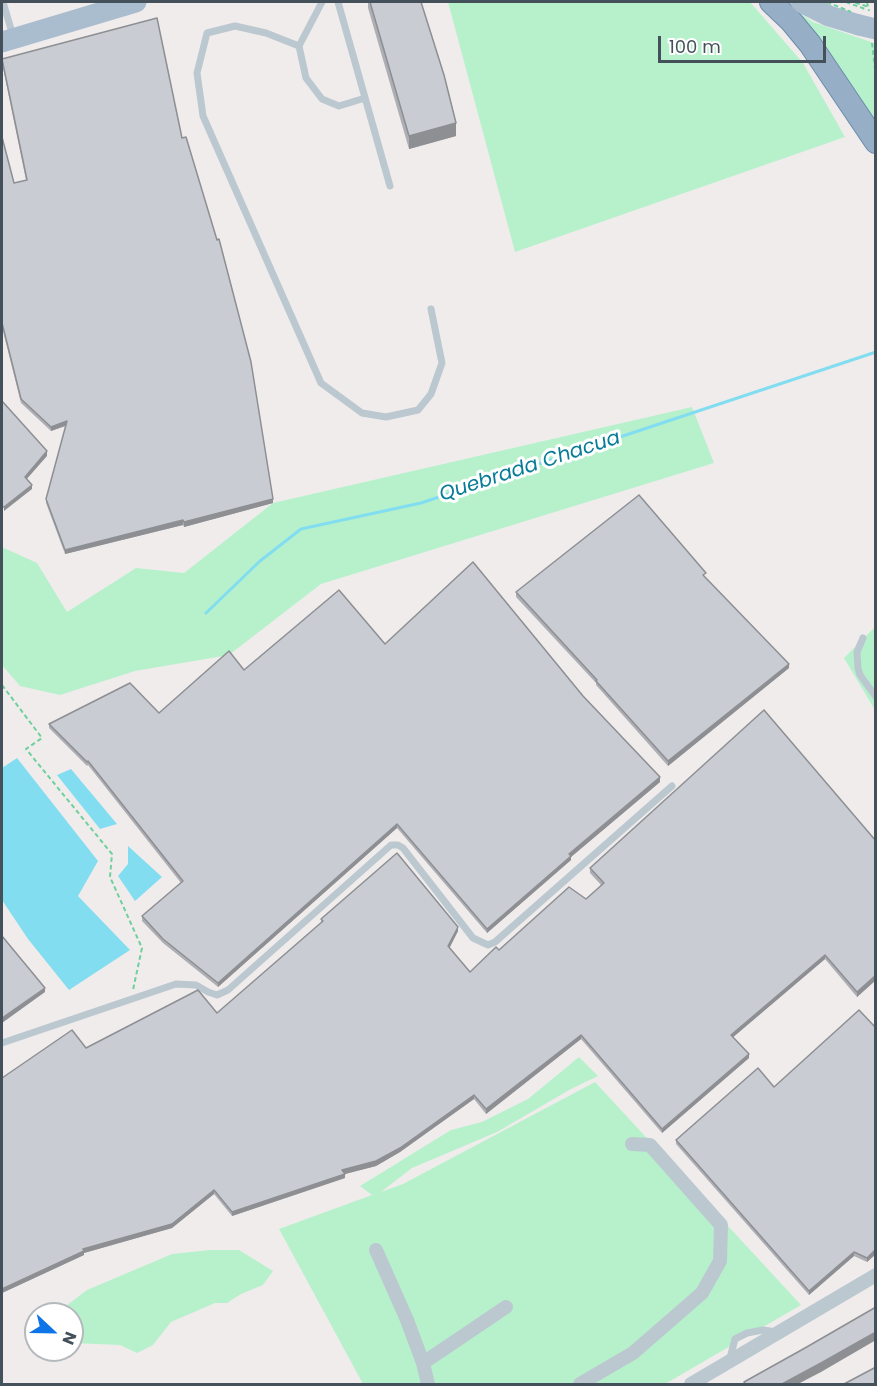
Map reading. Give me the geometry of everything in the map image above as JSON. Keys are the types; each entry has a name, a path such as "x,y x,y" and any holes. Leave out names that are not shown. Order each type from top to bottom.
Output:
{"highway":[{"path":"771,2 810,44 876,142"}],"main road":[{"path":"7,40 136,2"},
{"path":"801,2 829,16 867,27"}],"street":[{"path":"580,1384 633,1353 702,1293 720,1260 721,1225 650,1145 632,1144"},
{"path":"376,1250 407,1320 428,1384"},
{"path":"691,1384 876,1275"},
{"path":"423,1363 506,1307"}],"lane":[{"path":"3,2 7,40"},
{"path":"322,2 299,46 306,78 322,99 339,106 365,98"},
{"path":"338,2 390,186"},
{"path":"299,46 266,33 235,26 207,33 197,73 203,116 321,383 362,413 386,417 418,410 431,394 442,363 431,309"},
{"path":"863,638 857,652 858,668 860,675 876,697"},
{"path":"2,1043 176,984 196,985 217,995 228,990 391,845 398,844 403,848 473,938 488,945 495,942 672,786"}],"path":[{"path":"846,2 865,9 866,6 853,2"},
{"path":"2,685 42,738 26,749 112,854 110,877 142,948 131,1001"}],"green space":[{"path":"448,2 750,2 803,63 845,137 515,252"},
{"path":"794,9 813,22 874,43 875,126"},
{"path":"692,407 714,463 321,584 229,655 135,671 60,695 20,686 2,665 2,547 37,563 67,612 136,568 184,573 273,503"},
{"path":"875,627 875,710 844,658"},
{"path":"579,1057 598,1076 497,1132 412,1168 381,1192 403,1184 595,1082 801,1305 665,1384 363,1384 279,1229 372,1195 360,1186 451,1130 482,1122 528,1099"},
{"path":"239,1250 273,1271 263,1285 227,1303 215,1303 171,1322 153,1345 137,1353 120,1345 84,1344 84,1302 71,1302 87,1290 172,1254"}],"water":[{"path":"17,758 98,861 78,896 130,950 69,990 28,939 2,900 2,768"},
{"path":"71,769 117,824 100,829 57,775"},
{"path":"128,846 162,877 135,901 118,876 128,864"}],"building":[{"path":"370,2 421,2 444,75 456,123 409,136"},
{"path":"157,18 182,138 186,137 217,240 219,239 251,362 273,499 65,550 46,499 67,421 51,427 21,399 2,323 2,137 14,183 27,180 2,59"},
{"path":"2,401 47,451 25,477 32,485 4,507 2,507"},
{"path":"639,495 706,573 703,575 789,664 668,761 516,592"},
{"path":"473,562 583,696 660,777 569,854 571,856 487,929 397,824 218,983 163,939 142,916 183,881 88,761 49,724 130,683 159,713 229,651 244,670 339,590 385,644"},
{"path":"764,710 876,841 876,975 857,992 825,955 731,1035 749,1054 662,1129 581,1035 486,1109 474,1095 400,1148 376,1161 342,1170 345,1174 232,1212 214,1190 172,1224 83,1249 84,1251 2,1289 2,1078 72,1030 86,1048 198,990 217,1013 397,853 458,927 448,946 470,972 496,947 499,950 569,887 586,899 604,883 590,868"},
{"path":"2,936 45,988 2,1018"},
{"path":"859,1010 876,1028 876,1249 867,1258 854,1252 809,1291 676,1140 758,1068 774,1087"},
{"path":"876,1307 876,1332 782,1384 745,1384 744,1382"},
{"path":"876,1367 876,1384 844,1384"}],"waterway":[{"name":"Quebrada Chacua","path":"206,613 260,561 301,529 421,503 876,352"}]}
